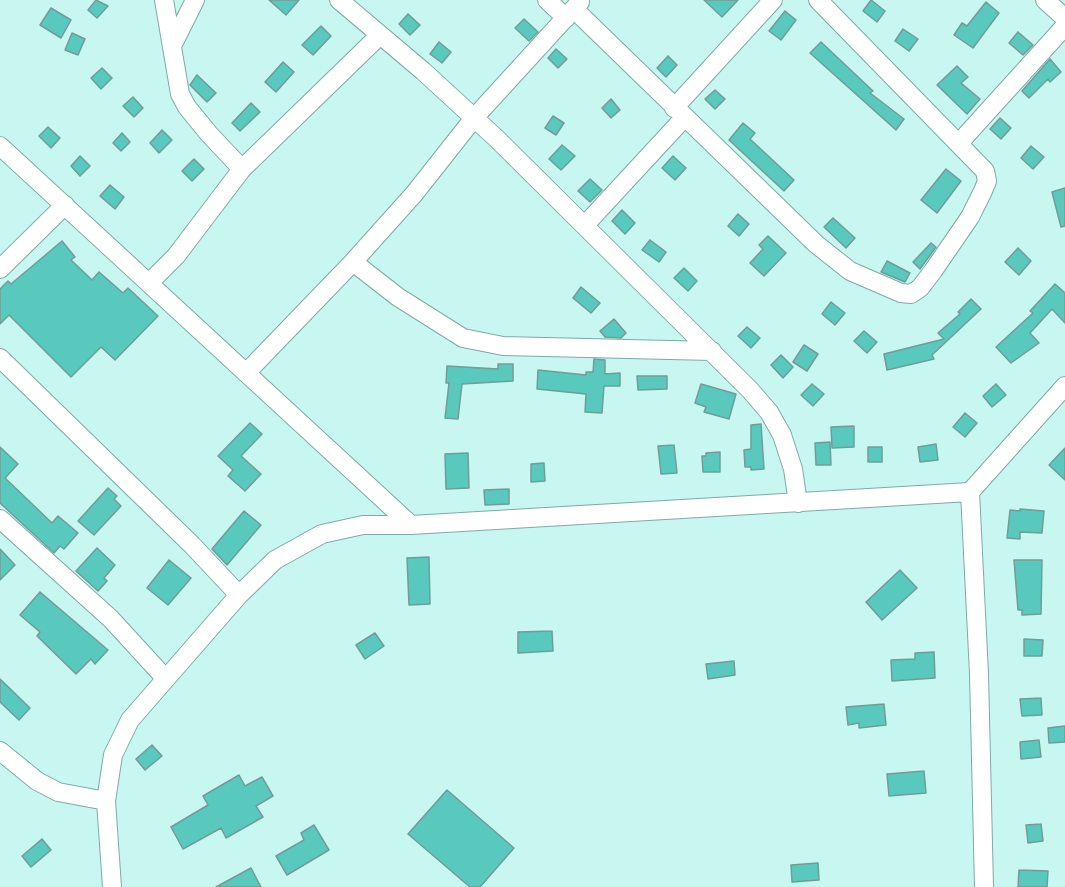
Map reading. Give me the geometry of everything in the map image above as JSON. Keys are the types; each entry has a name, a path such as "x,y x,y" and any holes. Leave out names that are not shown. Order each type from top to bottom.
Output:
{"street":[{"path":"164,0 180,94 187,107 242,169"},
{"path":"173,44 195,0"},
{"path":"339,0 423,71 474,118 712,351 769,412 782,435 793,469 798,503"},
{"path":"547,0 574,9 679,113 831,256 850,271 901,293 911,294 920,288 933,271 969,217 987,181 985,171 818,0"},
{"path":"585,225 773,0"},
{"path":"246,373 353,262 414,194 474,118 574,9"},
{"path":"959,143 1059,12"},
{"path":"149,284 176,256 242,169 379,36"},
{"path":"0,146 411,525"},
{"path":"0,269 65,205"},
{"path":"353,262 398,297 463,338 513,346 712,351"},
{"path":"0,358 192,545 239,595"},
{"path":"112,887 106,801 113,755 130,720 239,595 275,560 322,534 363,525 411,525 970,492 1065,386"},
{"path":"970,492 979,674 984,887"},
{"path":"0,519 111,619 165,678"},
{"path":"0,751 37,782 58,792 106,801"}],"building":[{"path":"96,0 108,6 97,18 88,10"},
{"path":"269,0 299,0 286,15"},
{"path":"704,0 738,0 722,17"},
{"path":"871,0 885,11 877,22 863,11"},
{"path":"986,2 999,13 973,48 954,35 962,23 967,26"},
{"path":"51,8 71,20 61,38 40,25"},
{"path":"785,11 796,20 781,40 769,31"},
{"path":"408,14 420,25 410,35 399,24"},
{"path":"524,19 538,32 529,41 515,28"},
{"path":"321,26 331,36 313,55 302,45"},
{"path":"903,29 918,39 909,51 895,41"},
{"path":"1018,32 1033,45 1023,55 1009,43"},
{"path":"72,33 85,39 78,55 65,50"},
{"path":"439,42 451,52 442,63 430,54"},
{"path":"821,42 873,91 870,93 904,119 896,130 810,53"},
{"path":"556,49 567,59 558,68 548,58"},
{"path":"668,56 677,65 666,77 657,68"},
{"path":"1050,59 1061,72 1050,82 1048,79 1029,98 1022,91"},
{"path":"283,62 294,72 276,92 265,82"},
{"path":"957,66 968,77 961,83 980,99 967,114 937,85"},
{"path":"102,68 112,78 101,89 91,78"},
{"path":"197,75 216,93 207,102 190,85"},
{"path":"715,90 725,99 715,109 705,99"},
{"path":"133,97 143,108 134,117 123,106"},
{"path":"611,99 620,110 611,118 602,108"},
{"path":"251,103 260,112 240,131 232,123"},
{"path":"553,116 564,123 556,135 545,128"},
{"path":"1000,118 1011,128 1001,139 990,129"},
{"path":"743,123 755,133 750,139 794,180 784,191 729,140"},
{"path":"48,127 60,138 51,148 39,136"},
{"path":"162,130 172,140 159,153 150,143"},
{"path":"122,133 130,142 121,151 113,143"},
{"path":"562,145 575,156 561,170 549,159"},
{"path":"1031,146 1044,157 1033,169 1021,158"},
{"path":"80,156 90,166 80,176 71,166"},
{"path":"673,156 686,168 675,180 662,168"},
{"path":"194,159 204,169 192,181 182,171"},
{"path":"946,169 961,181 937,213 921,200"},
{"path":"590,179 602,190 590,202 578,191"},
{"path":"110,185 124,197 115,209 100,196"},
{"path":"1065,188 1065,226 1061,227 1052,192"},
{"path":"622,210 635,223 625,234 612,221"},
{"path":"738,214 749,224 739,236 728,226"},
{"path":"833,218 855,238 846,248 824,227"},
{"path":"768,236 786,253 764,276 750,263 763,249 759,245"},
{"path":"650,240 666,252 659,262 642,250"},
{"path":"62,241 75,257 71,260 92,280 99,272 123,293 128,288 158,316 115,360 101,347 71,377 9,315 0,324 0,289 8,281 11,284"},
{"path":"931,243 936,247 920,269 913,262"},
{"path":"1018,248 1031,261 1019,275 1005,262"},
{"path":"887,261 910,273 905,282 881,272"},
{"path":"684,268 697,281 688,291 674,278"},
{"path":"1055,284 1065,293 1065,323 1052,309 1030,333 1039,343 1011,363 996,347 1033,313 1030,311"},
{"path":"581,287 600,303 591,313 573,298"},
{"path":"971,299 981,309 932,355 934,359 887,370 884,354 944,339 938,333 960,314 958,312"},
{"path":"831,302 845,313 835,325 822,314"},
{"path":"614,319 626,333 621,338 605,337 600,331"},
{"path":"747,327 760,338 751,348 738,336"},
{"path":"864,331 877,342 867,353 854,341"},
{"path":"804,345 818,354 807,371 793,362"},
{"path":"781,355 793,367 783,378 771,365"},
{"path":"594,359 605,360 605,374 620,373 620,386 604,386 602,413 585,412 586,394 537,389 538,370 586,375 586,372 593,372"},
{"path":"498,364 513,364 513,381 462,384 458,419 445,418 449,383 446,383 447,366 498,369"},
{"path":"637,376 667,376 667,389 638,390"},
{"path":"701,384 736,394 729,419 704,412 706,407 695,403"},
{"path":"812,384 824,394 813,406 801,395"},
{"path":"996,384 1006,395 992,407 983,396"},
{"path":"965,413 977,423 965,437 953,427"},
{"path":"250,423 262,434 241,456 261,474 245,491 228,476 233,470 218,456"},
{"path":"761,424 764,469 751,470 751,467 745,467 744,450 751,449 751,425"},
{"path":"854,426 854,447 832,448 831,427"},
{"path":"830,442 831,465 816,465 815,443"},
{"path":"936,444 938,460 920,462 918,447"},
{"path":"674,445 677,473 661,474 658,446"},
{"path":"0,447 18,464 5,478 52,523 58,516 78,533 64,549 60,546 54,553 0,503"},
{"path":"868,447 882,447 882,462 868,462"},
{"path":"1065,448 1065,480 1049,465"},
{"path":"720,452 720,472 703,472 702,456 706,456 706,453"},
{"path":"468,453 469,488 446,489 445,454"},
{"path":"544,463 545,481 531,482 531,464"},
{"path":"108,488 117,496 114,499 121,506 94,535 78,521"},
{"path":"509,489 509,504 485,505 484,490"},
{"path":"1020,509 1044,511 1042,533 1020,532 1020,539 1007,538 1010,510 1020,511"},
{"path":"244,511 261,525 227,565 212,549"},
{"path":"97,548 115,565 104,578 107,581 98,591 76,571"},
{"path":"0,549 15,565 0,580"},
{"path":"429,557 430,604 409,605 407,558"},
{"path":"169,560 191,578 168,605 147,588"},
{"path":"1014,560 1042,560 1041,614 1022,615 1022,610 1018,610"},
{"path":"900,570 917,588 882,620 866,602"},
{"path":"40,592 108,650 95,664 91,659 76,674 37,636 40,632 20,615"},
{"path":"552,631 553,651 518,653 518,632"},
{"path":"375,633 384,646 365,659 356,645"},
{"path":"1024,639 1043,640 1042,656 1024,656"},
{"path":"934,652 935,678 892,681 891,660 915,659 915,653"},
{"path":"734,661 735,675 708,679 706,664"},
{"path":"0,679 30,708 19,720 0,702"},
{"path":"1041,698 1042,715 1022,716 1020,699"},
{"path":"884,704 886,725 859,728 859,723 848,725 846,707"},
{"path":"1065,726 1065,742 1049,743 1048,728"},
{"path":"1039,740 1041,757 1021,759 1020,742"},
{"path":"152,745 162,756 145,770 136,759"},
{"path":"924,771 926,793 889,796 887,774"},
{"path":"239,775 245,786 262,777 273,796 256,806 263,817 226,838 221,828 183,849 171,827 208,805 203,796"},
{"path":"447,790 514,848 480,887 470,887 408,834"},
{"path":"1041,824 1043,841 1028,843 1026,825"},
{"path":"314,825 329,850 287,875 276,856 304,840 301,833"},
{"path":"42,839 51,850 31,867 22,856"},
{"path":"818,863 819,880 792,882 791,865"},
{"path":"251,868 261,887 216,887"},
{"path":"1019,870 1048,871 1047,887 1018,887"}]}
